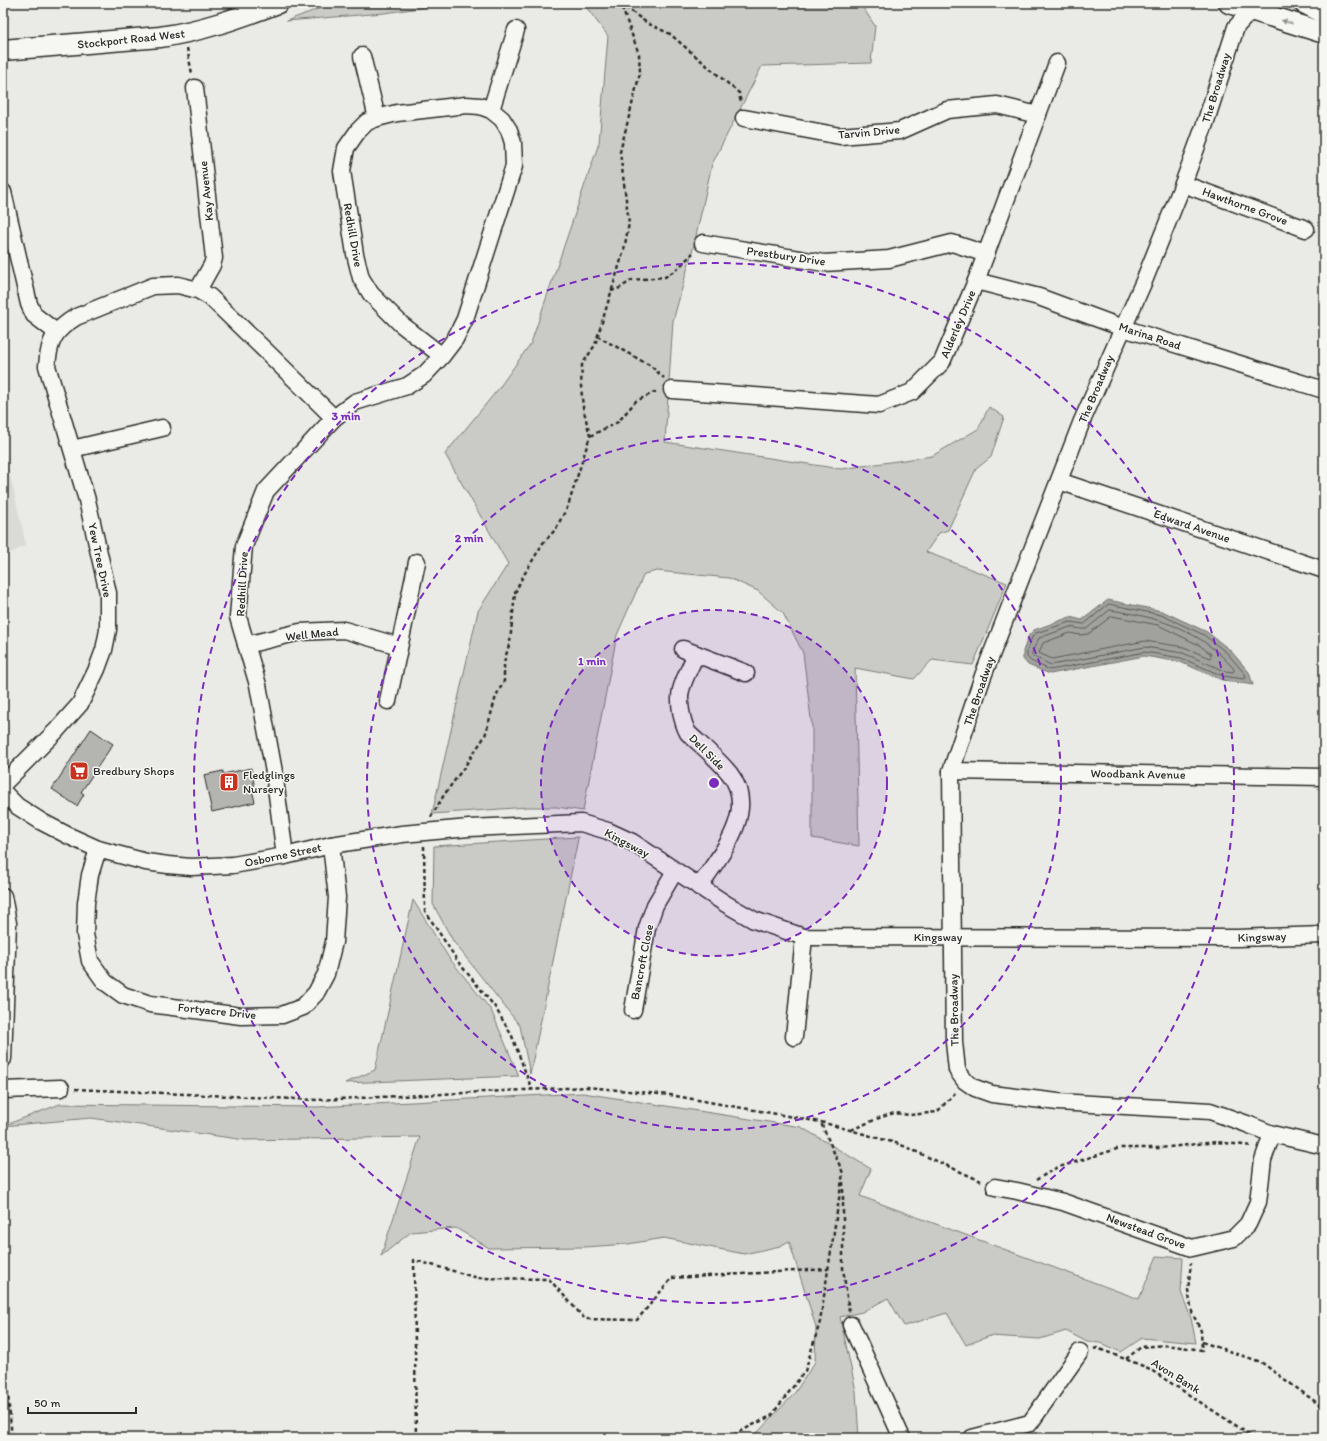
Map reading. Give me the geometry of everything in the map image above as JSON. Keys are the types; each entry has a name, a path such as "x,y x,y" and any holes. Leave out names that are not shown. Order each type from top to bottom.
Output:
{"main road":[{"name":"Stockport Road West","path":"3,50 184,33 229,22 278,3"},
{"path":"1304,3 1324,13"},
{"path":"1239,5 1324,33"}],"street":[{"name":"The Broadway","path":"966,1081 957,1070 954,1042 951,771 983,676 1082,421 1123,328 1183,184 1205,124 1236,27 1245,17 1239,5"},
{"path":"491,110 516,30"},
{"path":"362,56 377,118"},
{"name":"Alderley Drive","path":"669,390 879,405 912,392 942,362 976,281 1057,63"},
{"name":"Kay Avenue","path":"195,88 214,258 212,265 198,290"},
{"name":"Redhill Drive","path":"285,856 274,772 258,685 238,617 244,546 266,491 334,418 355,402 407,386 424,375 442,356 454,339 465,319 514,166 513,143 509,130 502,119 491,110 480,106 466,105 397,113 367,122 358,131 346,148 342,171 355,254 361,278 371,294 402,324 442,356"},
{"name":"Tarvin Drive","path":"744,118 840,136 900,130 946,110 997,105 1038,116"},
{"name":"Hawthorne Grove","path":"1183,184 1306,229"},
{"path":"3,192 29,304 34,315 56,332"},
{"name":"Prestbury Drive","path":"703,243 824,263 888,259 952,243 986,254"},
{"name":"Marina Road","path":"976,281 1039,297 1123,328 1324,390"},
{"name":"Yew Tree Drive","path":"3,784 56,731 80,704 97,669 104,650 108,630 108,593 87,500 47,366 49,346 56,332 66,322 76,317 153,286 178,285 198,290 210,297 334,418"},
{"path":"72,449 162,428"},
{"name":"Edward Avenue","path":"1059,481 1324,570"},
{"path":"388,701 417,562"},
{"name":"Well Mead","path":"246,645 300,632 344,630 400,646"},
{"name":"Dell Side","path":"699,887 734,833 740,803 739,793 731,775 688,733 684,726 681,711 681,690 690,652 746,673"},
{"name":"Woodbank Avenue","path":"951,771 1324,777"},
{"name":"Osborne Street","path":"3,792 17,806 42,822 98,848 146,862 191,867 233,865 285,856 331,845 423,832 469,828 581,823"},
{"name":"Kingsway","path":"581,823 608,831 632,842 699,887 754,920 804,937 1237,938 1324,935"},
{"name":"Fortyacre Drive","path":"98,848 90,876 86,903 85,934 90,961 105,982 123,995 150,1004 241,1016 282,1015 303,1007 316,993 326,974 334,942 337,897 331,845"},
{"name":"Bancroft Close","path":"633,1010 647,928 655,905 675,871"},
{"path":"3,896 8,923 3,1059"},
{"path":"794,1037 804,937"},
{"path":"966,1081 975,1088 992,1094 1058,1102 1210,1111 1247,1124 1269,1141 1324,1146"},
{"path":"3,1090 61,1088"},
{"name":"Newstead Grove","path":"995,1187 1063,1202 1192,1248 1234,1238 1248,1224 1258,1202 1263,1160 1269,1141"},
{"path":"851,1325 902,1438"},
{"path":"972,1438 1030,1423 1080,1352"}],"path":[{"path":"620,4 647,23 670,34 739,93 744,118"},
{"path":"532,1090 512,1036 496,1007 459,963 426,911 423,832 444,795 485,736 496,696 504,681 504,662 510,642 515,593 522,578 543,543 555,530 568,506 590,436 583,407 581,386 582,365 595,345 624,250 629,223 620,152 640,73 639,54 620,4"},
{"path":"184,33 195,88"},
{"path":"611,291 620,288 632,280 665,277 677,269 703,243"},
{"path":"590,436 618,422 636,401 657,391 669,390 665,380 651,366 597,336"},
{"path":"850,1130 894,1113 910,1115 937,1112 966,1081"},
{"path":"61,1088 317,1100 587,1087 670,1095 821,1122 850,1130 899,1144 995,1187"},
{"path":"821,1122 843,1173 844,1268 851,1325"},
{"path":"1017,1191 1056,1168 1120,1148 1159,1148 1217,1142 1269,1141"},
{"path":"727,1438 772,1416 805,1371 820,1322 843,1173"},
{"path":"1125,1359 1141,1347 1166,1345 1202,1350 1201,1331 1192,1312 1188,1290 1192,1248"},
{"path":"416,1438 414,1260 478,1278 549,1279 586,1319 637,1320 672,1278 828,1269"},
{"path":"3,1342 12,1438"},
{"path":"1202,1342 1261,1362 1324,1408"},
{"name":"Avon Bank","path":"1080,1352 1097,1348 1148,1368 1255,1438"}],"shaded area":[{"path":"334,3 455,3 384,13 286,21"},
{"path":"583,3 860,3 875,26 871,63 762,66 712,164 694,245 673,321 665,442 841,469 932,456 978,429 989,407 1004,417 991,457 976,469 948,530 939,533 926,552 1007,583 973,665 932,660 914,679 855,668 859,846 812,838 812,727 803,653 783,613 758,591 729,578 657,571 644,574 617,635 583,811 557,807 528,807 432,814 478,611 508,564 445,454 499,388 531,343 599,143 608,36"},
{"path":"3,444 26,545 3,557"},
{"path":"578,837 530,1074 520,1026 453,941 433,904 434,846"},
{"path":"413,900 449,958 491,1010 519,1076 345,1083 375,1070"},
{"path":"583,1093 801,1127 871,1169 860,1196 1139,1299 1157,1256 1183,1258 1181,1292 1191,1318 1196,1343 1142,1338 1121,1352 1100,1343 1087,1342 1066,1331 1040,1339 990,1336 966,1345 947,1313 904,1326 888,1298 862,1312 840,1317 856,1391 859,1438 744,1438 758,1432 794,1394 815,1362 816,1327 789,1241 780,1246 744,1254 664,1238 628,1244 585,1247 489,1248 456,1228 411,1232 381,1256 420,1137 245,1140 91,1118 3,1126 60,1104 317,1107"}],"water":[{"path":"1108,600 1162,611 1207,632 1230,650 1249,672 1253,685 1222,680 1180,662 1144,656 1050,674 1028,665 1023,659 1023,651 1029,635 1034,630 1070,617 1082,620"}],"building":[{"name":"Bredbury Shops","path":"91,729 113,744 81,792 84,794 77,806 52,789"},
{"name":"Fledglings Nursery","path":"251,768 255,789 252,790 255,802 212,812 204,775 223,771 223,774"}],"place":[{"name":"Bredbury Shops","path":"79,771"},
{"name":"Fledglings Nursery","path":"229,782"}]}
